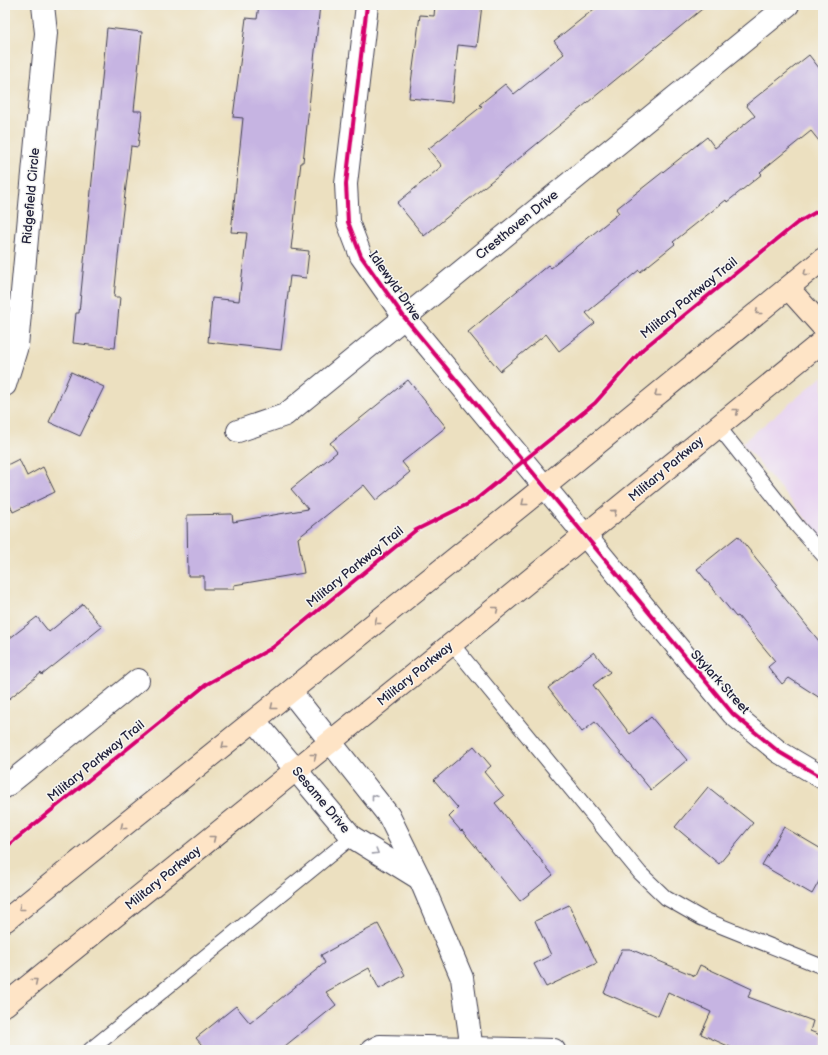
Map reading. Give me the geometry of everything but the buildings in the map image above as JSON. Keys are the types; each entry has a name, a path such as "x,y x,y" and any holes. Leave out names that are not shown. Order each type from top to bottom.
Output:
{"main road":[{"path":"5,921 255,721 823,259"},
{"path":"788,288 823,327"},
{"name":"Military Parkway","path":"5,1006 584,537 823,341"}],"street":[{"name":"Ridgefield Circle","path":"5,385 17,346 46,33 43,5"},
{"name":"Idlewyld Drive","path":"367,5 346,184 348,222 361,256 404,317 544,487"},
{"name":"Cresthaven Drive","path":"238,431 284,415 788,5"},
{"name":"Skylark Street","path":"544,487 732,714 779,752 823,778"},
{"path":"5,787 138,680"},
{"path":"290,692 331,741 389,816 420,879 462,978 472,1048"},
{"name":"Sesame Drive","path":"255,721 352,837 420,879"},
{"path":"372,1050 380,1046 554,1050"}],"lane":[{"path":"718,426 823,555"},
{"path":"452,644 640,873 666,898 700,918 823,967"},
{"path":"90,1050 352,837"}],"shaded area":[{"path":"823,376 823,539 742,443"}],"cycle path":[{"path":"367,5 346,184 348,222 361,256 404,317 733,714 779,752 823,778"},
{"name":"Military Parkway Trail","path":"5,848 207,684 272,648 416,530 474,501 595,403 643,349 797,223 823,208"}]}
